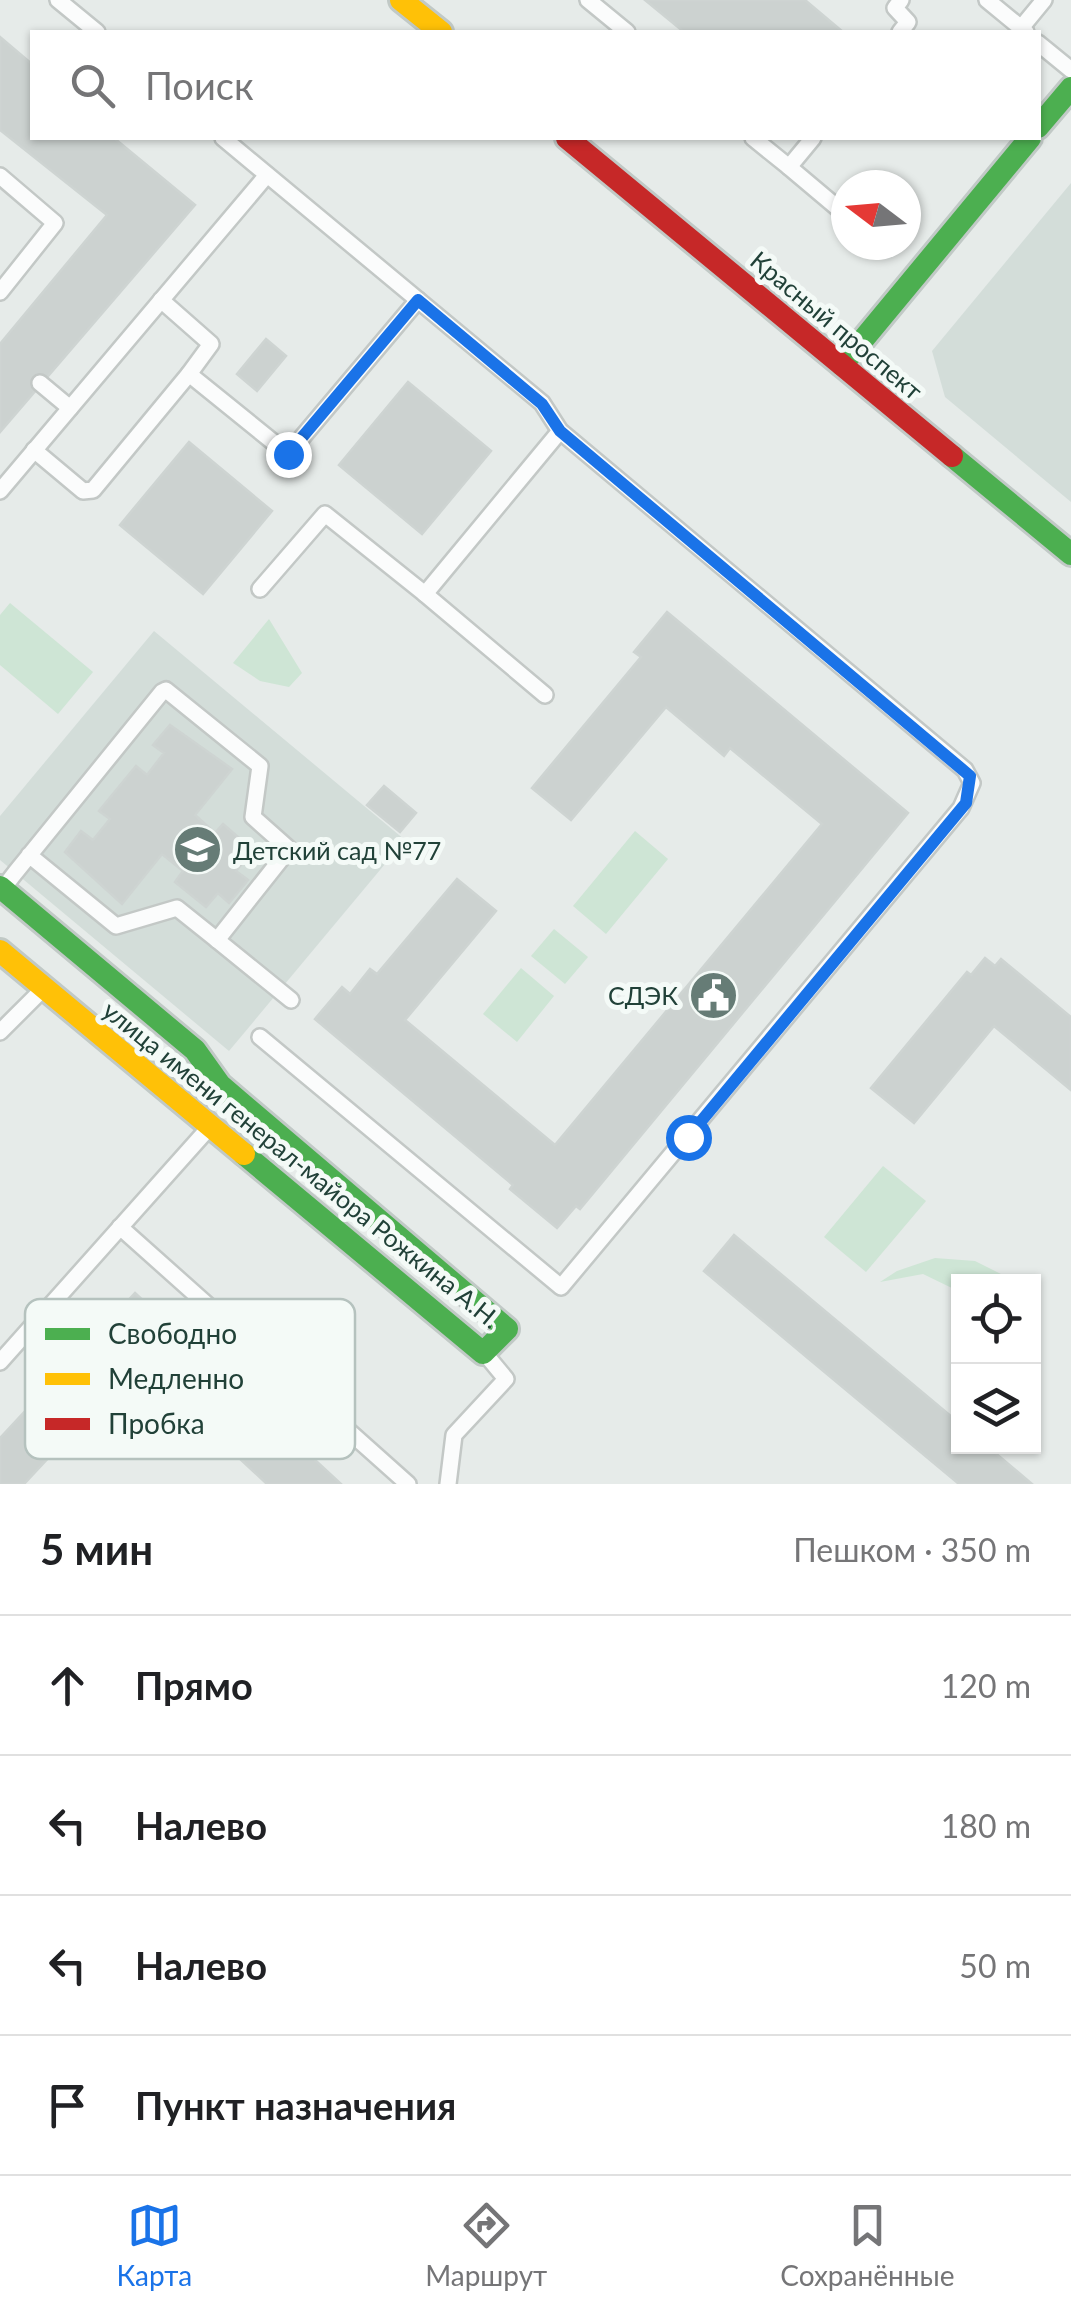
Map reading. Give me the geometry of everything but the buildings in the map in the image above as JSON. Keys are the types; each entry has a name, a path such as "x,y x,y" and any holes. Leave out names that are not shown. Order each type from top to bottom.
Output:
{"street":[{"path":"402,0 439,30"},
{"path":"1041,123 1071,88"},
{"name":"Красный проспект","path":"570,140 1071,554"},
{"path":"842,365 1028,140"},
{"name":"улица имени генерал-майора Рожкина А.Н.","path":"0,951 485,1354 507,1329 506,1324 220,1086 195,1050 1,888"}],"lane":[{"path":"58,0 95,30"},
{"path":"588,0 625,30"},
{"path":"987,0 1024,30 1044,0"},
{"path":"893,3 908,22 902,30"},
{"path":"1041,45 1071,70"},
{"path":"225,140 542,404 560,431 965,770 972,783 966,803 561,1287 260,1037"},
{"path":"756,140 831,202"},
{"path":"789,167 812,140"},
{"path":"0,491 268,175"},
{"path":"0,176 54,223 0,292"},
{"path":"34,450 83,491 93,490 211,344 161,300"},
{"path":"188,374 288,454 418,300"},
{"path":"40,384 70,408"},
{"path":"424,594 560,431"},
{"path":"260,589 325,514 545,695"},
{"path":"1,888 162,692 171,692 260,766 253,816 289,848 217,940"},
{"path":"29,855 116,926 177,908 291,1000"},
{"path":"0,1032 44,988"},
{"path":"56,1299 211,1126"},
{"path":"120,1227 201,1299"},
{"path":"0,1362 25,1334"},
{"path":"448,1484 454,1435 506,1379 485,1354"},
{"path":"355,1437 408,1484"}],"shaded area":[{"path":"1071,183 1071,502 945,397 932,351"},
{"name":"Детский сад №77","path":"154,631 405,840 229,1051 0,860 0,816"}],"green space":[{"path":"10,603 93,672 58,714 0,665 0,615"},
{"path":"269,619 302,673 289,687 260,681 233,663"},
{"path":"635,831 668,859 606,934 573,906"},
{"path":"554,929 588,957 565,984 531,956"},
{"path":"521,968 554,996 517,1042 483,1014"},
{"path":"883,1166 926,1201 866,1272 824,1237"},
{"path":"935,1258 975,1261 1001,1274 951,1274 951,1288 923,1274 880,1282 897,1271"}],"traffic: fast":[{"path":"1041,123 1071,88"},
{"path":"842,365 1028,140"},
{"path":"952,456 1071,554"},
{"path":"0,887 195,1050 220,1085 507,1329 483,1353 244,1154"}],"traffic: slow":[{"path":"401,0 438,30"},
{"path":"0,951 244,1154"}],"traffic: jam":[{"path":"569,140 952,456"}],"place":[{"name":"Детский сад №77","path":"198,850"},
{"name":"СДЭК","path":"713,995"}],"route":[{"path":"288,454 418,300 542,404 560,431 970,776 972,783 966,803 688,1137"}]}
